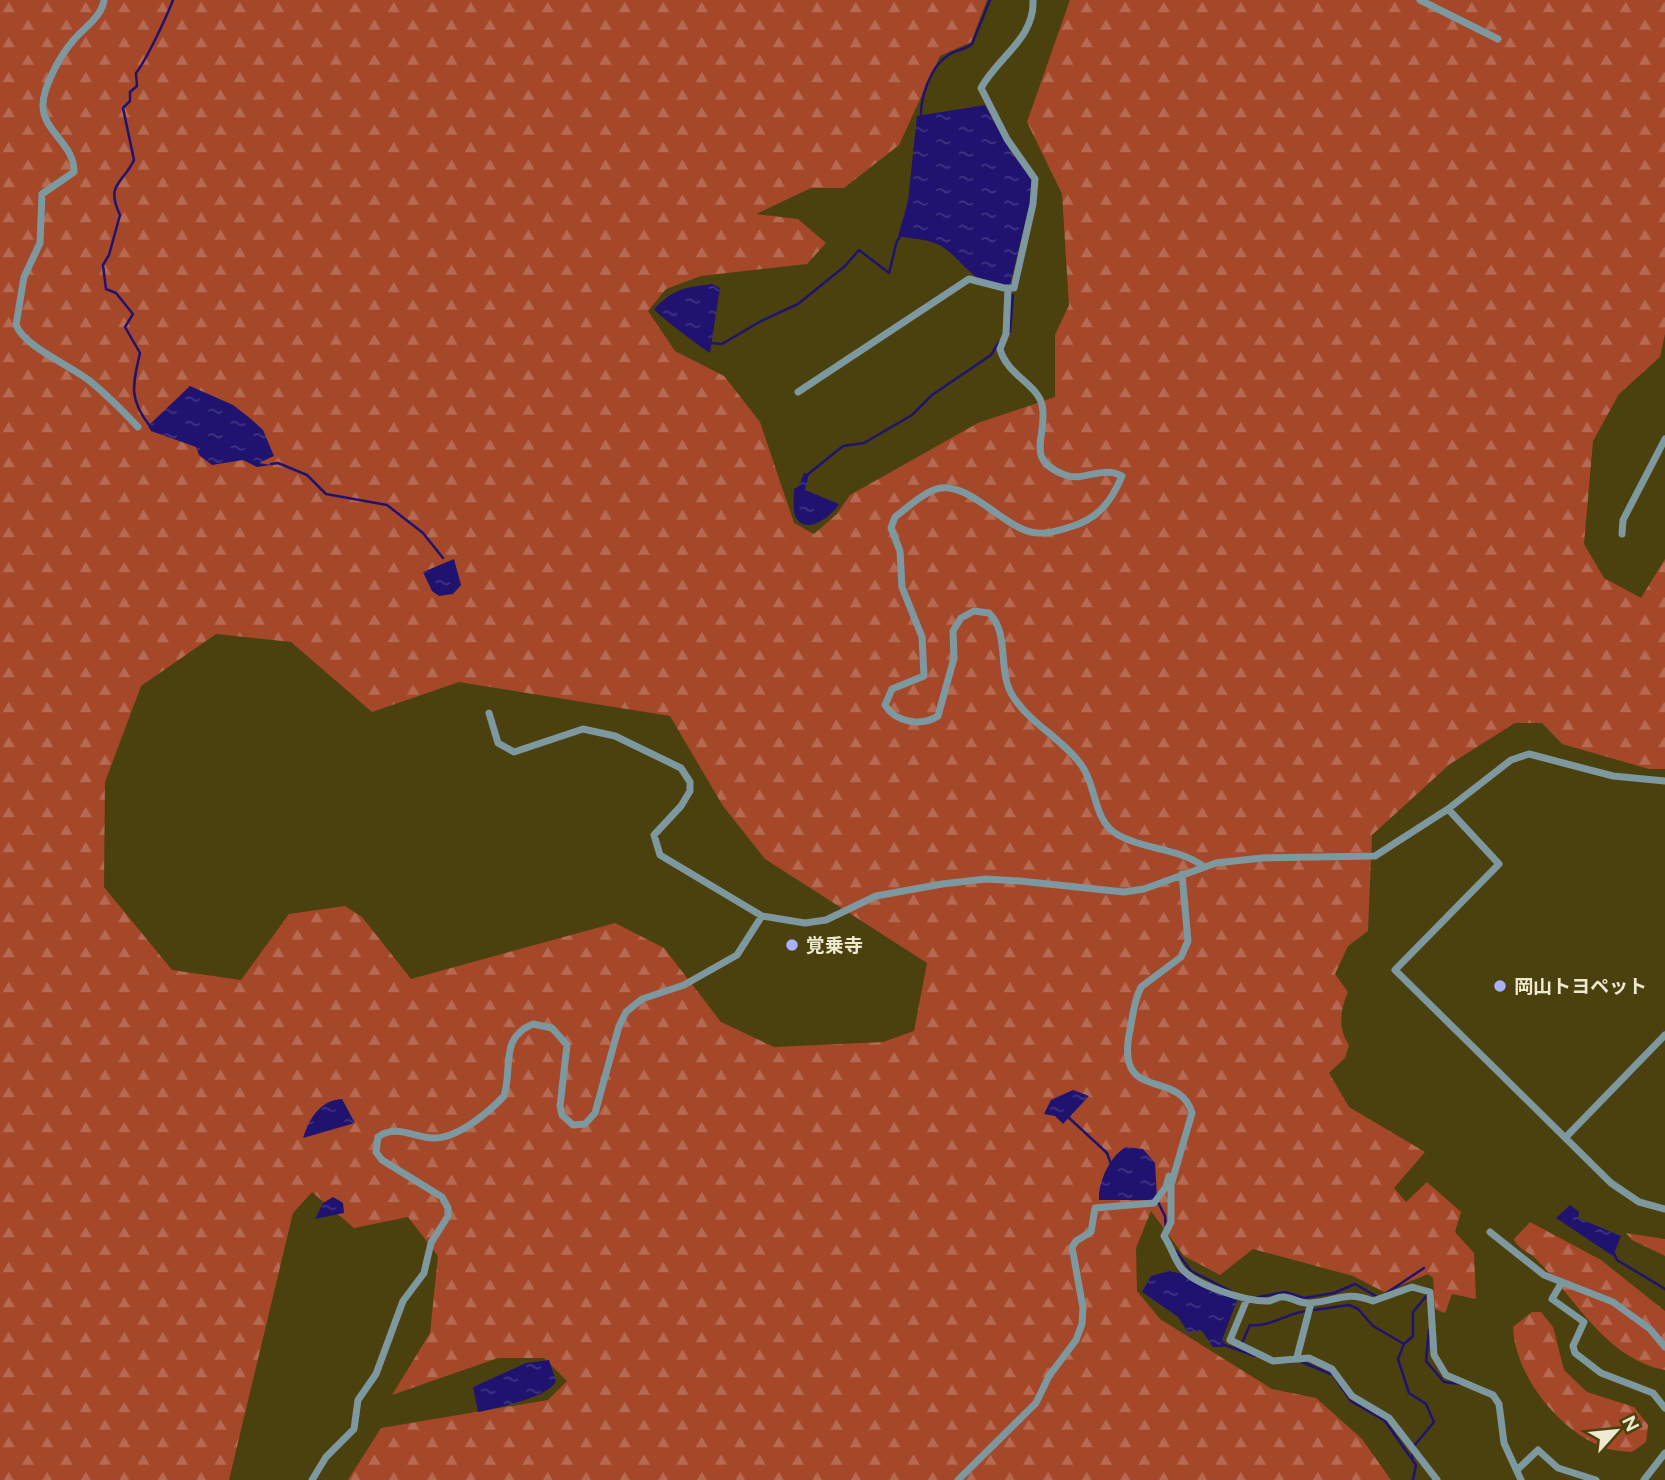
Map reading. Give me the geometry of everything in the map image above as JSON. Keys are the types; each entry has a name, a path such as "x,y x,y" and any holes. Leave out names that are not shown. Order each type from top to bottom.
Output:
{"street":[{"path":"104,0 100,12 66,50 44,97 44,115 67,145 74,172 45,190 40,198 40,243 24,277 16,325 28,343 58,358 90,382 138,427"},
{"path":"798,393 969,279 1014,288 1034,204 1034,179 1007,139 981,88 1025,34 1031,23 1032,0"},
{"path":"1420,0 1498,39"},
{"path":"1008,288 1006,334 1000,349 1011,372 1037,396 1042,407 1038,452 1042,459 1052,468 1076,478 1108,471 1122,477 1111,500 1101,512 1078,525 1045,533 1028,531 951,489 933,491 895,517 891,528 900,551 902,587 922,637 924,676 892,689 885,705 896,718 914,722 931,720 938,716 954,658 953,631 956,623 974,611 989,613 999,628 1005,682 1013,697 1081,764 1105,825 1117,834 1189,856 1203,866"},
{"path":"1622,534 1623,520 1665,439"},
{"path":"489,713 498,743 514,752 583,729 615,736 681,768 690,782 690,791 681,806 658,828 654,835 656,849 666,860 697,880 762,916 789,922 826,920 876,896 897,890 975,880 1020,881 1124,892 1203,866 1262,858 1375,856 1448,809 1511,760 1530,754 1613,776 1665,781"},
{"path":"1448,809 1499,864 1395,970 1630,1197 1665,1209"},
{"path":"1182,874 1188,941 1181,957 1140,987 1125,1054 1129,1069 1139,1079 1182,1095 1189,1104 1191,1125 1171,1185 1171,1222 1164,1236 1183,1270 1215,1288 1247,1299 1271,1301 1284,1297 1301,1304 1354,1294 1380,1301 1402,1289 1412,1287 1428,1292 1434,1318 1434,1354 1446,1375 1493,1395 1499,1404 1504,1443 1521,1480"},
{"path":"312,1480 326,1457 354,1429 358,1400 376,1374 403,1301 424,1273 431,1243 447,1216 448,1208 442,1197 382,1160 376,1152 378,1137 393,1130 432,1139 455,1133 504,1096 511,1041 517,1033 533,1024 552,1028 567,1045 560,1106 562,1115 573,1125 585,1124 595,1113 619,1026 626,1012 642,999 684,985 737,955 762,916"},
{"path":"1566,1137 1665,1035"},
{"path":"958,1480 1036,1403 1049,1376 1076,1340 1082,1324 1083,1308 1072,1247 1076,1241 1091,1232 1095,1208 1157,1200 1166,1187 1172,1164 1177,1162"},
{"path":"1490,1232 1530,1265 1562,1282 1614,1302 1650,1329 1665,1347"},
{"path":"1562,1282 1552,1299 1584,1322 1573,1346 1575,1353 1601,1373 1653,1394 1665,1408"},
{"path":"1247,1299 1230,1340 1273,1361 1309,1358 1332,1369 1352,1396 1389,1418 1437,1480"},
{"path":"1297,1357 1311,1303"},
{"path":"1517,1470 1538,1450 1558,1468 1596,1480"},
{"path":"1644,1480 1665,1452"}],"green space":[{"path":"0,0 987,0 971,42 940,56 899,145 844,188 811,188 756,214 798,219 826,243 807,264 701,276 666,289 648,311 675,351 724,376 760,422 794,523 814,534 837,514 850,495 978,423 1055,397 1055,335 1069,305 1062,194 1027,122 1070,0 1665,0 1665,334 1660,357 1619,394 1593,441 1584,544 1604,578 1641,598 1665,559 1665,769 1649,769 1562,744 1542,723 1515,723 1450,764 1372,835 1368,931 1348,946 1335,974 1348,992 1341,1019 1343,1033 1349,1045 1345,1058 1329,1073 1349,1107 1425,1152 1394,1188 1406,1202 1427,1182 1461,1212 1455,1232 1474,1253 1476,1299 1452,1294 1445,1313 1435,1309 1433,1278 1428,1274 1384,1292 1353,1276 1253,1249 1220,1275 1184,1256 1151,1211 1136,1248 1137,1291 1160,1319 1272,1389 1316,1398 1362,1439 1391,1480 348,1480 381,1428 548,1400 567,1381 544,1358 498,1358 392,1395 430,1333 438,1256 408,1217 354,1228 312,1192 293,1213 229,1480 0,1480","holes":["216,634 291,642 372,712 459,682 670,716 723,806 765,859 927,963 914,1031 883,1042 774,1047 721,1022 664,948 615,923 411,979 362,917 345,906 289,914 241,980 172,970 104,887 105,782 141,686"]},
{"path":"1530,1222 1601,1260 1665,1311 1665,1370 1644,1364 1609,1341 1537,1260 1518,1245 1514,1239"},
{"path":"1626,1233 1665,1239 1665,1256 1632,1240"},
{"path":"1532,1312 1541,1312 1553,1327 1564,1370 1587,1392 1634,1407 1648,1425 1646,1442 1632,1452 1608,1449 1572,1429 1542,1400 1522,1364 1513,1327"}],"water":[{"path":"985,105 1011,152 1032,178 1033,191 1010,285 998,286 979,279 937,244 898,236 908,201 917,116"},
{"path":"712,284 720,288 710,353 654,309 680,290"},
{"path":"190,386 233,405 263,430 274,456 259,463 271,465 257,467 243,460 212,465 199,455 196,447 151,431 148,426"},
{"path":"804,473 809,474 805,490 839,504 831,514 813,525 801,523 794,511 794,489 799,486"},
{"path":"454,559 461,585 453,594 439,596 432,591 423,572"},
{"path":"1073,1090 1089,1096 1063,1124 1055,1116 1044,1114 1051,1100"},
{"path":"342,1099 355,1123 303,1138 316,1112 327,1103"},
{"path":"1126,1147 1143,1149 1155,1163 1157,1197 1153,1200 1099,1200 1106,1170"},
{"path":"333,1197 343,1203 344,1213 315,1219 323,1203"},
{"path":"1570,1205 1579,1212 1578,1218 1621,1236 1613,1256 1556,1218"},
{"path":"1169,1271 1183,1274 1238,1298 1222,1340 1225,1342 1223,1347 1213,1347 1202,1331 1187,1331 1178,1317 1142,1292 1151,1276"},
{"path":"549,1360 556,1381 552,1387 522,1401 478,1412 473,1387 526,1363"}],"waterway":[{"path":"150,426 135,399 134,383 140,353 125,327 133,314 116,293 106,289 103,265 109,255 120,215 114,196 115,190 134,160 123,108 130,101 130,92 137,86 136,73 173,0"},
{"path":"921,118 924,93 931,76 947,56 972,44 990,0"},
{"path":"711,343 722,344 761,321 798,304 845,266 859,250 889,273 897,241 902,234"},
{"path":"1010,332 1013,295"},
{"path":"807,475 843,446 864,443 912,415 932,395 991,355 999,342"},
{"path":"271,464 278,463 307,475 326,494 387,505 423,533 443,558"},
{"path":"1067,1116 1107,1153 1111,1164"},
{"path":"1157,1200 1165,1216 1166,1230"},
{"path":"1176,1251 1191,1271 1231,1291"},
{"path":"1613,1251 1617,1260 1665,1289"},
{"path":"1388,1292 1424,1268"},
{"path":"1258,1297 1285,1292 1304,1298 1334,1293 1355,1284 1376,1296"},
{"path":"1404,1344 1413,1336 1413,1312 1428,1294"},
{"path":"1314,1310 1349,1305 1358,1309 1373,1326 1404,1344 1398,1359 1409,1393 1426,1404 1434,1422 1414,1446 1412,1459"},
{"path":"1241,1345 1250,1325 1264,1324 1308,1311"},
{"path":"1429,1330 1426,1361 1444,1382 1461,1384"},
{"path":"1222,1344 1255,1356"},
{"path":"1271,1363 1295,1362"},
{"path":"1302,1362 1333,1375 1351,1401 1385,1421 1416,1465 1413,1480"}],"place":[{"name":"覚乗寺","path":"792,945"},
{"name":"岡山トヨペット","path":"1500,986"}]}
